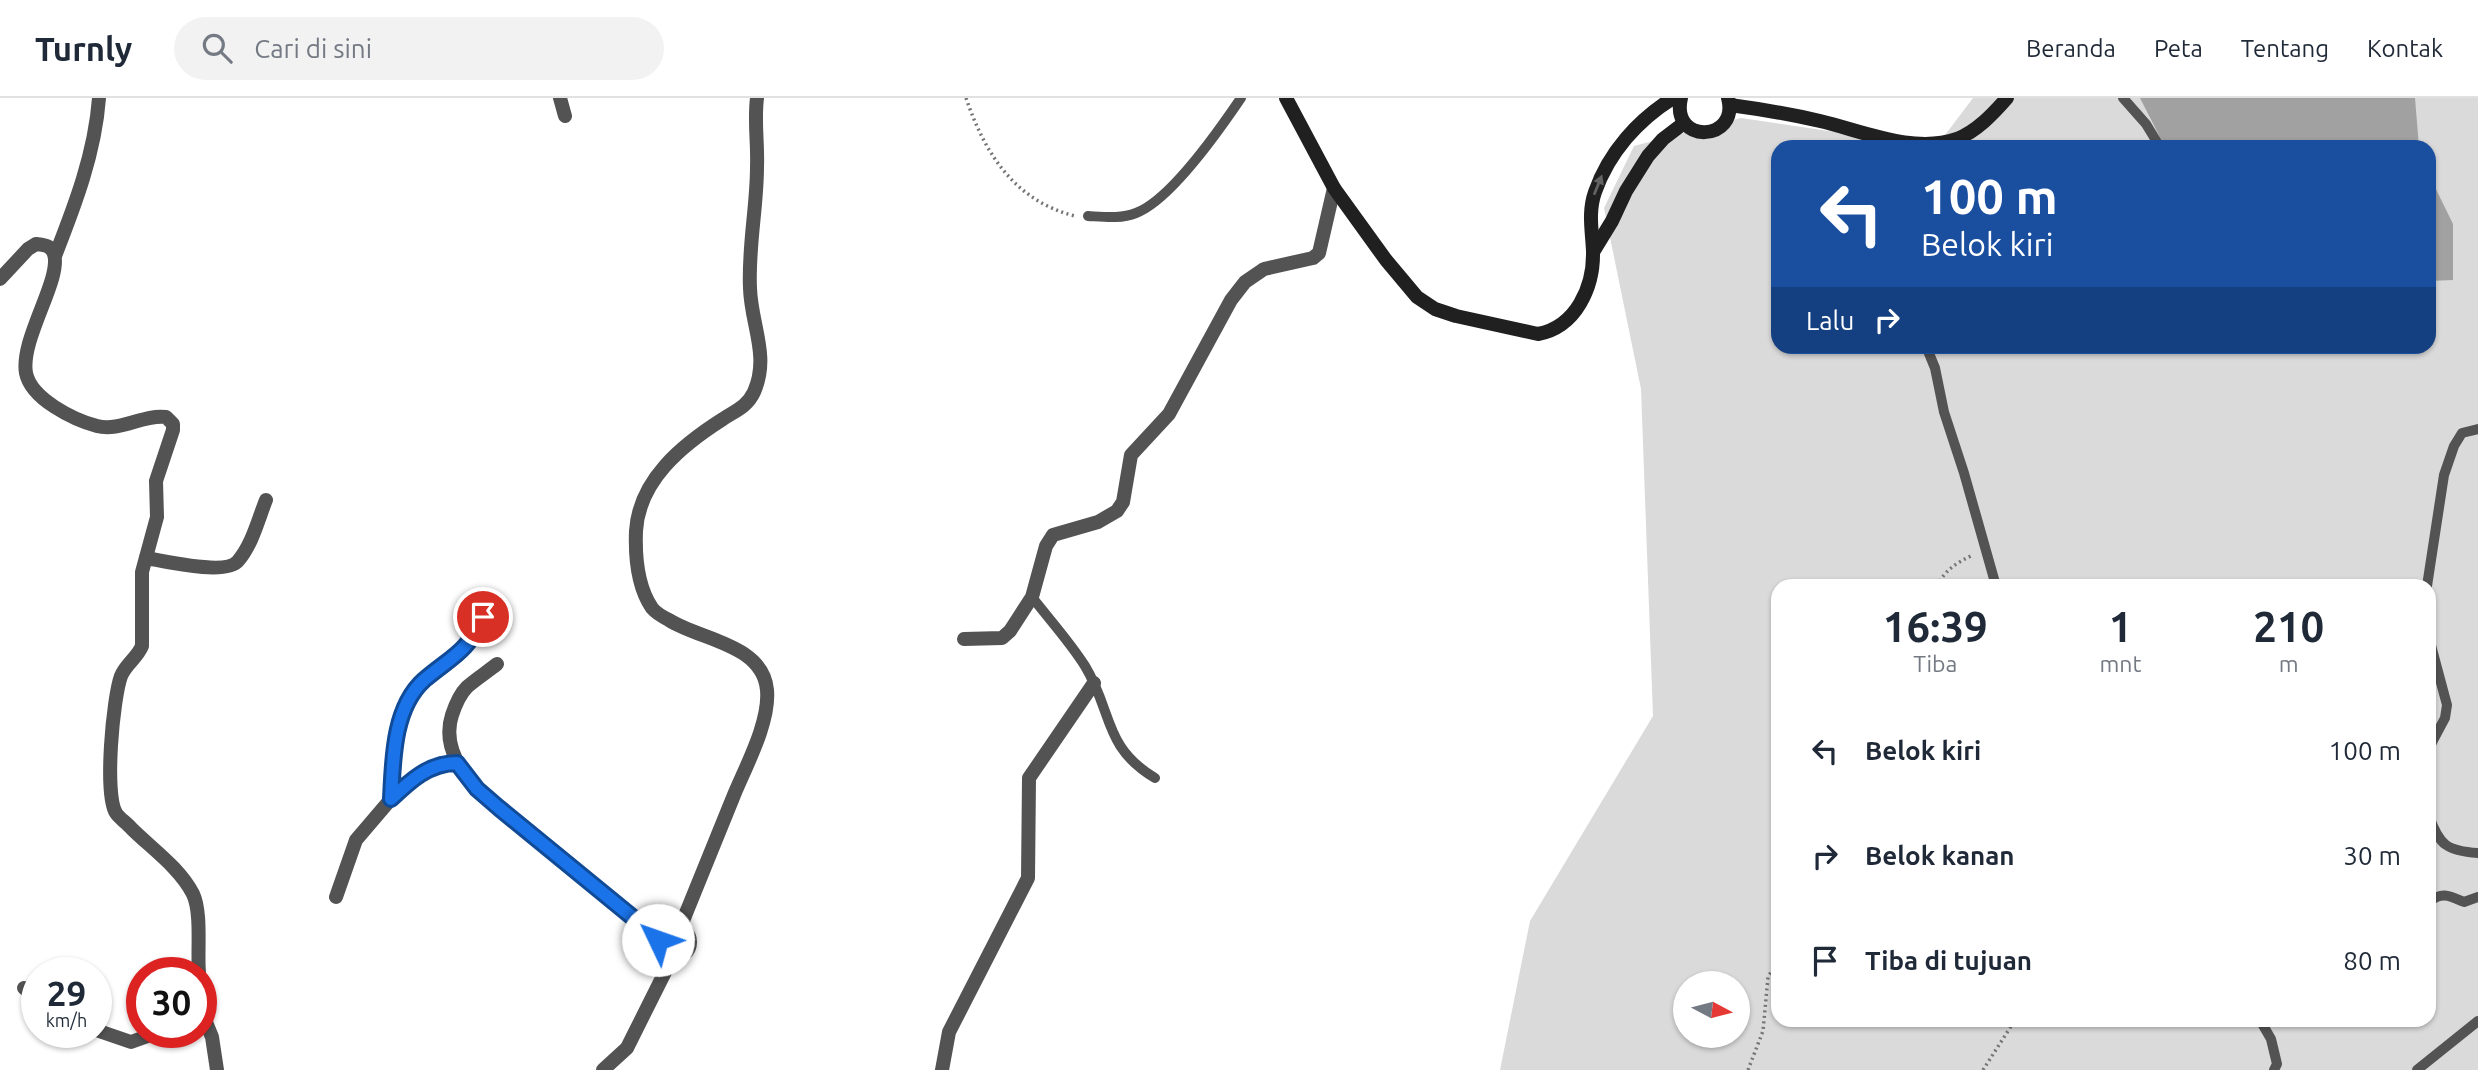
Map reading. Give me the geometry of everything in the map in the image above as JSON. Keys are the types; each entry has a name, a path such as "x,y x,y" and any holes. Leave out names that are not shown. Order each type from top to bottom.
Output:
{"main road":[{"path":"1286,98 1334,188 1417,297 1435,309 1456,316 1538,334 1551,331 1566,322 1578,308 1587,289 1592,271 1592,203 1608,163 1635,128 1673,98"},
{"path":"1681,98 1680,115 1684,123 1697,132 1713,132 1726,121 1729,102 1790,114 1877,140"},
{"path":"1951,140 1982,123 2007,98"},
{"path":"1593,252 1648,156 1663,139 1684,123"}],"street":[{"path":"99,98 97,129 78,196 55,256 46,296 27,348 27,375 31,386 43,400 97,426 108,427 152,416 166,417 173,424 156,481 157,517 141,580 142,646 121,675 116,697 109,791 116,813 183,880 194,896 198,957"},
{"path":"560,98 565,116"},
{"path":"680,928 751,755 764,716 767,690 761,669 751,658 678,626 653,610 642,590 637,565 636,531 640,505 649,485 677,453 722,419 743,407 753,394 759,376 762,354 750,293 749,260 757,168 757,98"},
{"path":"964,639 1002,638 1010,632 1032,597 1046,546 1054,534 1098,522 1117,511 1123,502 1131,455 1169,414 1194,365 1238,291 1256,273 1264,269 1313,258 1319,253 1334,188"},
{"path":"0,279 36,244 48,246 55,256"},
{"path":"146,558 216,568 233,565 238,562 247,545 266,500"},
{"path":"391,799 397,731 409,700 423,681 458,655 477,632 490,601"},
{"path":"497,664 465,688 454,706 449,734 457,763 477,789 499,808 659,936"},
{"path":"942,1070 950,1032 1028,878 1029,778 1094,683"},
{"path":"336,897 356,841 391,799 413,779 432,768 442,763 457,763"},
{"path":"668,928 680,928 688,936 689,948 684,955 672,958 662,952 659,936 668,928"},
{"path":"603,1070 627,1048 672,958"},
{"path":"214,1048 217,1070"}],"lane":[{"path":"1088,216 1124,217 1153,205 1197,156 1241,98"},
{"path":"2123,98 2146,124 2156,140"},
{"path":"1929,354 1994,579"},
{"path":"2428,579 2444,475 2454,446 2462,433 2478,429"},
{"path":"1032,597 1084,664 1101,698 1111,732 1129,761 1155,778"},
{"path":"2436,664 2447,705 2445,718 2436,735"},
{"path":"2436,834 2443,844 2451,849 2478,853"},
{"path":"2436,896 2446,895 2464,902 2478,897"},
{"path":"2417,1070 2478,1021"},
{"path":"2264,1027 2271,1039 2277,1064 2274,1070"}],"path":[{"path":"966,98 984,139 1015,185 1038,202 1063,212 1088,216"},
{"path":"1941,579 1958,562 1985,551"},
{"path":"1748,1070 1763,1031 1768,977 1771,972"},
{"path":"1983,1070 2011,1027"}],"shaded area":[{"path":"1973,98 2478,98 2478,1070 1500,1070 1530,921 1653,716 1641,389 1604,208 1634,146 1741,118 1889,140 1771,140 1771,354 2436,354 2436,140 1941,140"},
{"path":"2140,98 2415,98 2418,140 2161,140"},
{"path":"2436,189 2453,224 2453,280 2436,281"}],"route":[{"path":"483,617 477,632 458,655 423,681 409,700 397,731 391,799 413,779 427,771 442,763 457,763 488,799 659,936 658,940"}]}
